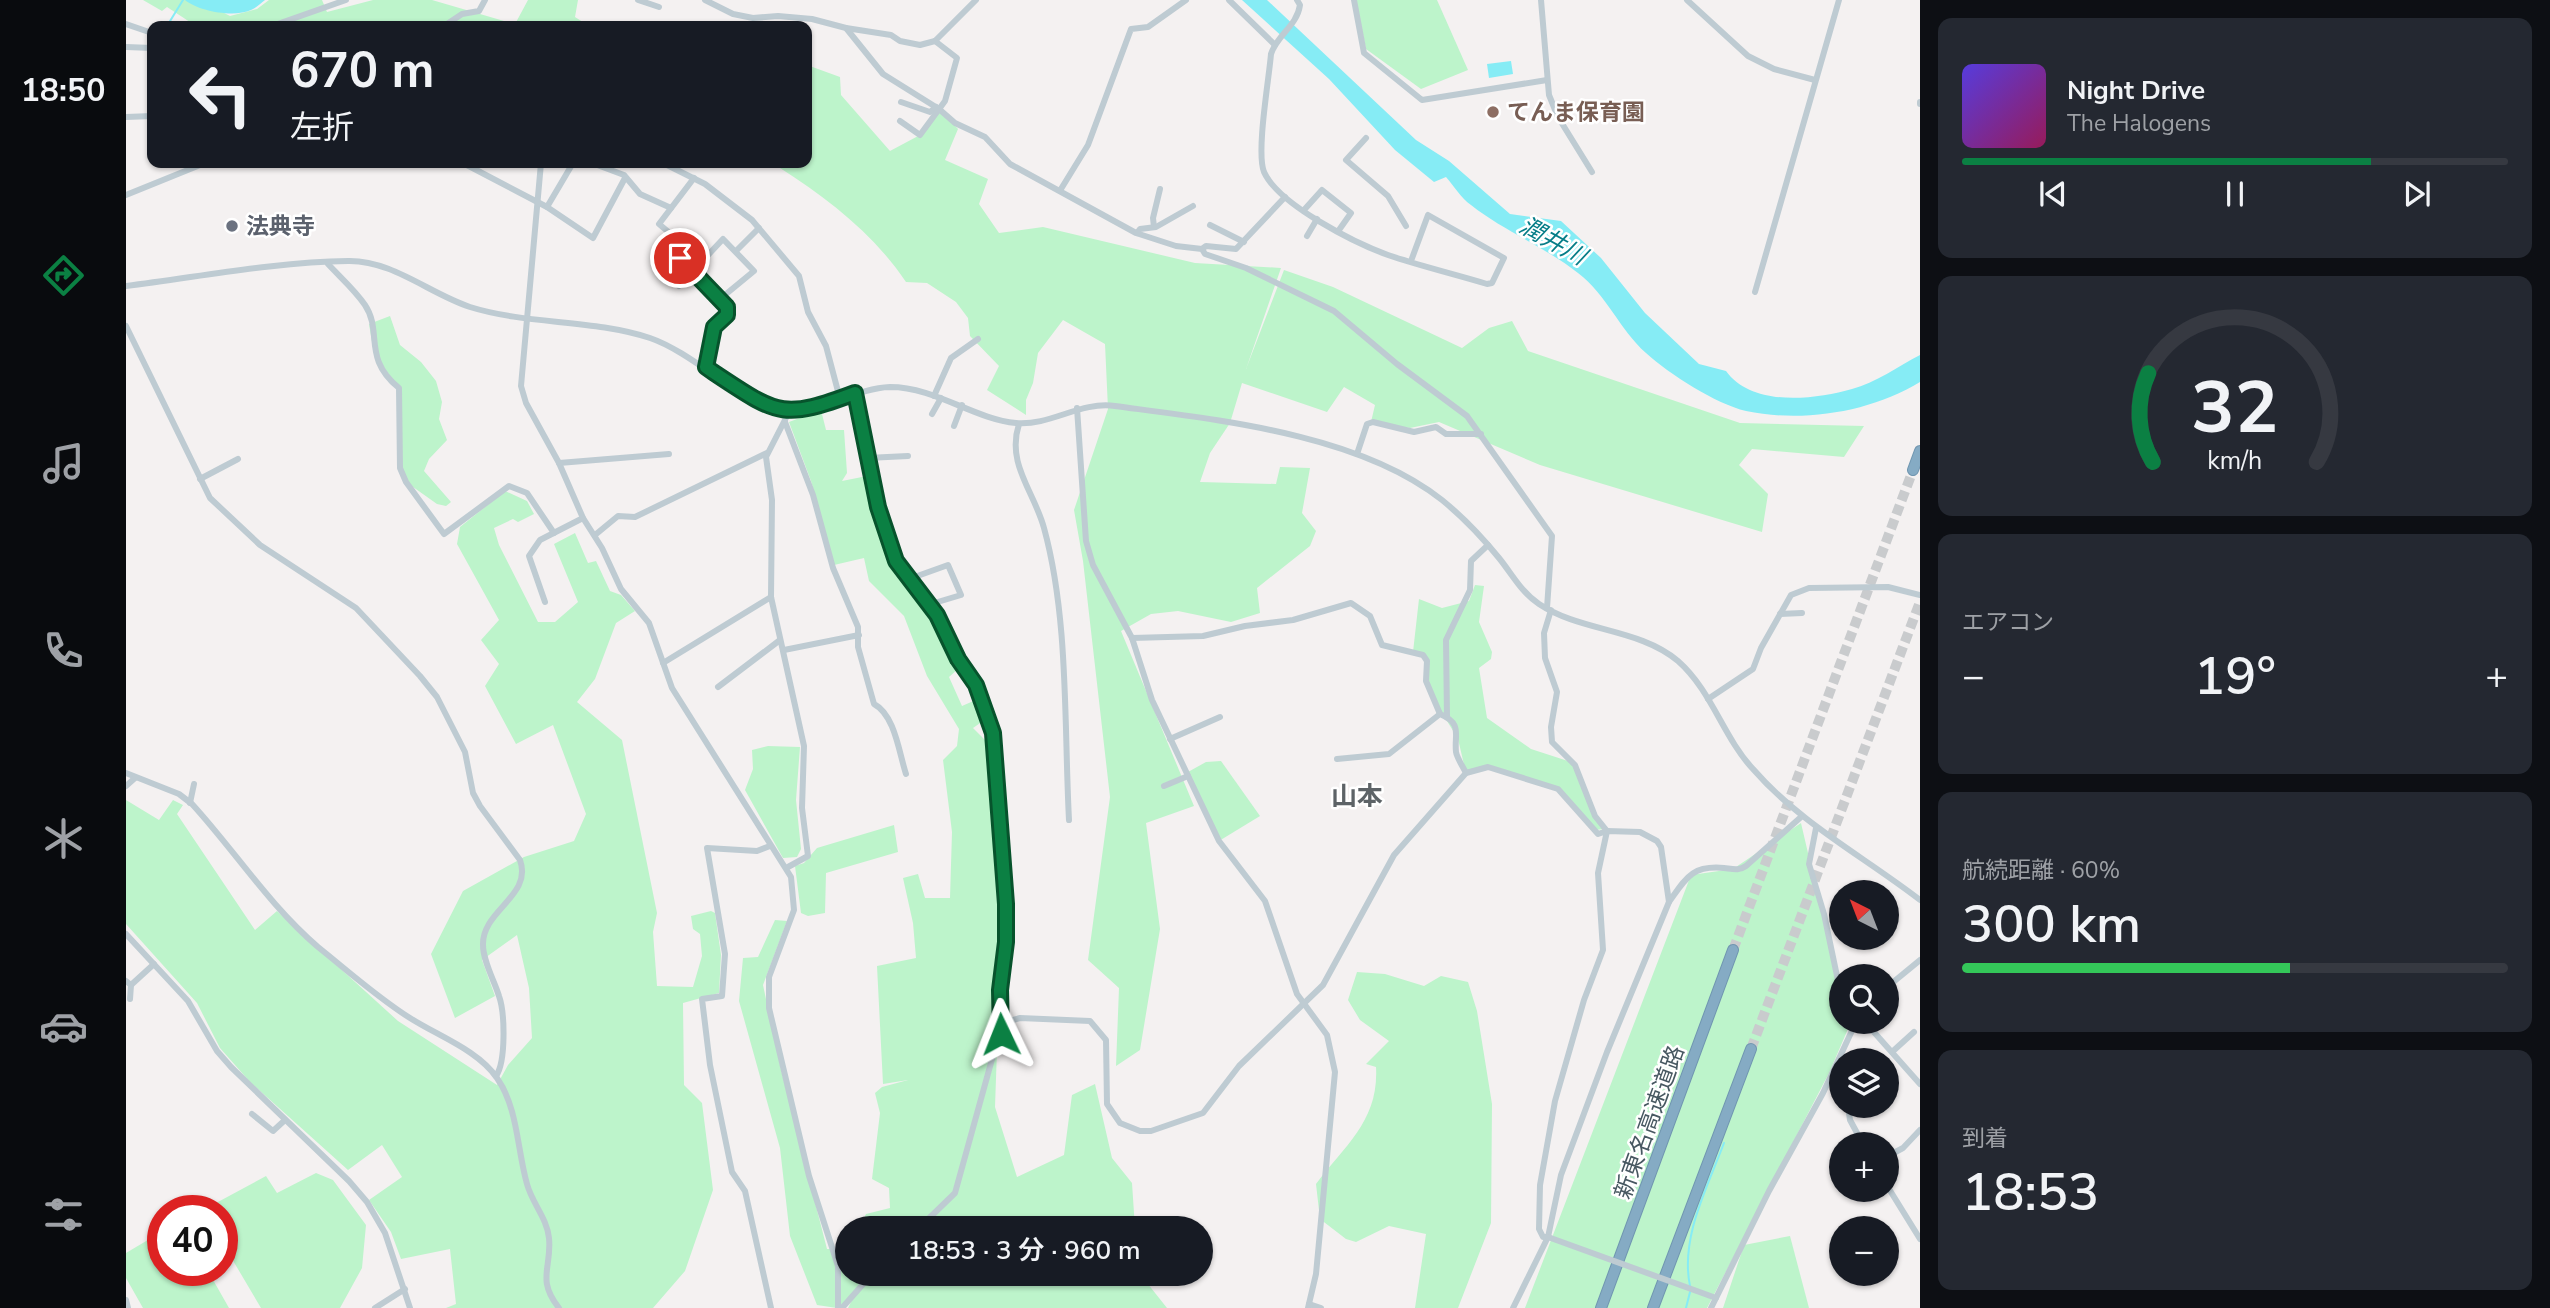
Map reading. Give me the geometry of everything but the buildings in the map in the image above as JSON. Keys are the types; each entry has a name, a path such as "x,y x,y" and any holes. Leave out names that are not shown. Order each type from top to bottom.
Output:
{"highway":[{"path":"1913,470 1920,451"},
{"name":"新東名高速道路","path":"1601,1308 1733,950"},
{"path":"1653,1308 1751,1049"}],"street":[{"path":"286,21 346,0"},
{"path":"452,21 462,14 479,11 485,0"},
{"path":"638,0 659,7"},
{"path":"705,0 733,15 812,19 891,35 911,45 935,41 976,0"},
{"path":"1061,189 1088,145 1131,29 1148,27 1186,0"},
{"path":"1229,0 1275,45"},
{"path":"1297,0 1300,5 1298,19 1275,45 1262,164 1265,174 1285,197 1317,219 1389,255 1487,284 1492,283 1504,258 1428,215 1411,261"},
{"path":"1354,0 1364,53 1422,100 1547,80"},
{"path":"1541,0 1547,80 1558,117 1592,172"},
{"path":"1687,0 1748,56 1774,69 1815,80"},
{"path":"1755,292 1839,0"},
{"path":"126,24 147,31"},
{"path":"846,28 883,74 938,108 955,123 985,137 1010,164 1061,189 1137,233 1175,246 1202,249 1206,246 1236,248 1285,197"},
{"path":"901,102 930,112 945,102 957,58 935,41"},
{"path":"126,47 147,48"},
{"path":"900,121 920,135 938,108"},
{"path":"126,117 147,116"},
{"path":"1366,138 1346,160 1388,196 1406,226"},
{"path":"126,195 189,168"},
{"path":"472,168 547,207 593,237 625,178"},
{"path":"540,168 522,386 526,403 621,589 649,623 672,688 692,724 717,755 770,846 788,867 794,887 794,910 769,977 769,1008 809,1176 838,1266 840,1308"},
{"path":"547,207 570,168"},
{"path":"603,168 625,178 640,194 671,208"},
{"path":"674,168 694,178 759,228 799,276 808,312 826,346 840,399"},
{"path":"694,178 659,223 672,235 666,244 727,307 727,315 714,327 706,367"},
{"path":"1154,228 1160,188"},
{"path":"1304,210 1322,190 1351,213 1339,230"},
{"path":"1137,233 1140,229 1154,228 1193,206"},
{"path":"1307,236 1317,219"},
{"path":"1210,225 1244,242"},
{"path":"736,251 759,228"},
{"path":"679,286 723,239 754,271 720,299"},
{"path":"1202,249 1205,254 1246,268 1334,311 1397,364 1466,416 1552,536 1549,609 1544,633 1545,658 1557,692 1551,727 1552,742 1575,765 1595,816 1607,831"},
{"path":"126,286 348,261 374,265 470,307 624,331 671,347 765,406 789,412 810,410 855,393 886,387 938,397 1018,424 1039,422 1077,408 1107,405 1236,424 1357,454 1420,484 1456,511 1488,545 1525,592 1549,609 1658,648 1681,663 1708,699 1743,758 1801,817 1920,900"},
{"path":"328,264 366,306 372,346 385,376 399,388 400,468 444,534 509,486 527,493 554,533"},
{"path":"126,326 210,498 222,512 272,554 356,608 420,676 437,697 466,752 473,793 480,806 520,860 524,870 520,887 489,922 483,936 483,948 501,1001 503,1059 496,1076"},
{"path":"932,414 951,358 978,339"},
{"path":"855,393 867,458 891,548 909,579 931,604 958,659 976,685 993,733 1006,904 1006,942 1000,990 1002,1023 955,1193 931,1216"},
{"path":"954,426 962,405"},
{"path":"1077,408 1086,541 1093,565 1132,638 1152,700 1219,841 1265,901 1297,994 1327,1035 1335,1072 1316,1274 1308,1306 1321,1308"},
{"path":"595,534 618,516 635,517 767,453 789,412"},
{"path":"785,422 813,495 836,578 859,635 858,647 874,704 883,709 891,726 905,774"},
{"path":"1357,454 1367,424 1373,422 1414,432 1436,427 1446,434 1481,434"},
{"path":"1018,424 1014,438 1017,463 1045,529 1057,606 1069,820"},
{"path":"767,453 772,500 771,597 804,746 803,808 808,856 788,867"},
{"path":"559,463 669,454"},
{"path":"867,458 908,456"},
{"path":"200,479 238,459"},
{"path":"545,602 528,556 540,540 583,519"},
{"path":"1447,717 1447,634 1470,590 1471,561 1488,545"},
{"path":"909,579 948,565 961,595 931,604"},
{"path":"1708,699 1753,669 1791,595 1809,588 1888,587 1920,595"},
{"path":"663,663 771,597"},
{"path":"1132,638 1203,636 1245,626 1293,620 1351,603 1370,616 1382,645 1423,655 1427,662 1426,681 1440,713 1447,717 1458,734 1456,752 1466,773"},
{"path":"1780,614 1802,613"},
{"path":"784,650 859,635"},
{"path":"718,687 780,640"},
{"path":"1337,759 1390,754 1440,713"},
{"path":"1170,739 1220,717"},
{"path":"1002,1023 1020,1018 1081,1018 1090,1021 1106,1040 1107,1104 1120,1123 1140,1131 1150,1130 1203,1113 1240,1066 1323,985 1394,855 1466,773 1488,767 1558,789 1598,834 1607,831 1640,832 1657,841 1661,847 1668,902"},
{"path":"126,774 178,794 190,803 277,906 315,944 409,1018 480,1060 496,1076 509,1101 527,1187 544,1219 549,1239 544,1273 546,1285 559,1308"},
{"path":"1164,786 1188,776"},
{"path":"126,786 135,778"},
{"path":"190,803 194,784"},
{"path":"1513,1308 1548,1237 1561,1175 1668,902 1696,870 1706,866 1740,870 1801,817"},
{"path":"1816,828 1809,864 1824,914 1834,964"},
{"path":"1607,831 1598,873 1603,950 1584,1000 1555,1101 1540,1185 1539,1229 1543,1237 1716,1298"},
{"path":"770,846 757,851 707,848 725,954 722,996 702,999 710,1065 732,1172 745,1191 771,1308"},
{"path":"126,934 195,1010 213,1044 231,1067 368,1202 385,1233 410,1308"},
{"path":"1899,977 1920,960"},
{"path":"130,999 128,983 154,964"},
{"path":"1896,1048 1914,1032"},
{"path":"1876,1034 1888,1048"},
{"path":"1899,1060 1920,1084"},
{"path":"1711,1308 1769,1191 1829,1080"},
{"path":"251,1114 273,1131 285,1120"},
{"path":"1899,1150 1920,1130"},
{"path":"1897,1202 1920,1239"},
{"path":"840,1308 861,1286"},
{"path":"375,1308 405,1289"},
{"path":"126,1300 128,1308"}],"green space":[{"path":"143,0 199,0 230,16 257,9 269,0 322,0 327,12 373,0 432,0 504,21 188,21 167,7 162,11"},
{"path":"528,0 578,0 575,17 581,21 517,21"},
{"path":"1356,0 1437,0 1468,70 1421,89 1366,49"},
{"path":"812,67 840,77 841,95 890,151 920,135 941,111 958,129 945,160 988,179 979,204 999,233 1043,227 1195,263 1281,268 1246,369 1284,270 1333,287 1462,348 1489,328 1512,321 1528,351 1740,423 1864,426 1844,457 1752,449 1739,465 1768,494 1762,532 1540,465 1439,422 1410,428 1371,422 1375,405 1344,387 1327,412 1242,383 1230,423 1210,453 1200,482 1276,484 1280,467 1310,468 1302,513 1316,531 1310,546 1257,588 1260,613 1231,622 1178,611 1151,614 1121,631 1194,806 1146,823 1160,929 1140,1050 1116,1066 1119,988 1088,960 1110,797 1083,561 1074,510 1108,409 1105,344 1063,320 1038,353 1033,383 1026,400 1026,415 987,390 999,366 970,336 968,318 956,302 927,283 906,282 879,248 849,218 780,168 812,168"},
{"path":"390,316 400,345 421,362 436,381 442,402 439,419 447,440 429,459 424,471 451,502 446,506 437,504 406,482 401,463 399,388 374,354 369,324"},
{"path":"821,410 826,430 844,430 847,473 842,481 867,476 901,569 933,615 958,669 949,677 962,706 978,699 986,719 973,728 990,745 1002,907 995,1107 1017,1177 1064,1155 1072,1095 1095,1084 1112,1158 1132,1183 1134,1216 865,1216 890,1208 889,1188 872,1179 880,1113 875,1093 882,1087 908,1080 883,1084 877,966 916,958 913,923 903,878 918,874 925,898 950,898 952,832 943,760 957,746 959,729 927,676 904,616 869,581 864,558 834,565 811,481 789,422"},
{"path":"505,491 527,501 534,514 518,522 513,519 494,528 499,545 538,622 555,622 578,602 554,544 575,533 588,563 596,561 610,591 621,595 635,611 616,623 595,679 577,702 622,740 657,913 653,932 657,986 693,987 702,956 700,934 693,929 691,916 711,911 715,913 721,955 719,993 683,1003 684,1085 702,1103 713,1190 685,1271 653,1308 446,1308 456,1304 450,1249 401,1259 391,1232 369,1200 402,1177 382,1145 348,1170 250,1082 220,1048 197,1003 126,924 126,800 159,820 173,800 183,805 177,814 255,930 277,911 398,1021 497,1085 508,1065 532,1038 529,988 517,935 482,960 495,996 455,1018 431,954 463,891 524,857 574,841 586,814 553,725 516,744 485,686 499,664 481,640 499,620 457,544 460,527"},
{"path":"1475,585 1484,586 1479,622 1492,652 1491,659 1479,668 1487,718 1531,749 1571,762 1604,829 1595,830 1557,789 1488,767 1466,773 1458,739 1433,698 1423,655 1413,652 1419,599 1442,608 1469,601"},
{"path":"768,746 800,747 796,800 801,849 797,857 783,858 745,790 753,769 752,750"},
{"path":"1221,761 1260,816 1219,841 1188,772 1206,762"},
{"path":"1801,823 1834,964 1829,964 1829,1034 1846,1034 1840,1048 1829,1048 1829,1073 1707,1308 1525,1308 1691,875 1733,869"},
{"path":"894,825 898,852 826,873 825,913 808,916 801,913 795,866 804,863 817,848"},
{"path":"775,920 787,921 763,985 781,1070 827,1249 835,1249 835,1286 1150,1286 1167,1308 848,1308 852,1300 837,1308 817,1305 790,1236 780,1148 739,1001 743,958 758,957"},
{"path":"1357,972 1385,974 1424,986 1441,976 1468,982 1477,1011 1492,1104 1491,1223 1458,1308 1415,1308 1426,1234 1389,1226 1356,1242 1346,1239 1320,1219 1316,1184 1366,1117 1376,1086 1376,1067 1366,1064 1389,1041 1360,1020 1348,1000"},
{"path":"316,1173 333,1180 366,1225 362,1268 340,1308 261,1308 238,1269 238,1195 231,1195 266,1176 277,1193"},
{"path":"1790,1236 1809,1308 1723,1308 1744,1245"},
{"path":"147,1241 147,1286 217,1286 229,1308 143,1308 126,1278 126,1253"}],"water":[{"path":"185,0 265,0 251,10 226,13 207,10"},
{"name":"潤井川","path":"1242,0 1267,0 1416,140 1449,161 1510,214 1561,221 1601,258 1645,313 1699,364 1726,371 1737,383 1751,391 1784,398 1820,396 1861,386 1920,355 1920,382 1858,408 1813,415 1790,416 1746,411 1707,395 1680,379 1646,353 1597,291 1578,273 1484,214 1464,199 1446,177 1434,182 1395,150 1329,79"},
{"path":"1511,61 1513,74 1489,78 1487,64"}],"waterway":[{"path":"170,21 183,0"},
{"path":"1690,1286 1688,1268 1692,1232 1703,1195 1724,1143"},
{"path":"1686,1308 1690,1292"}],"tunnel":[{"path":"1733,950 1913,470"},
{"path":"1751,1049 1920,602"}],"place":[{"name":"てんま保育園","path":"1493,112"},
{"name":"法典寺","path":"232,226"}],"district":[{"name":"山本","path":"1357,796"}],"route":[{"path":"680,258 727,307 727,315 714,327 706,367 765,406 776,410 810,410 855,393 878,507 896,561 931,604 958,659 976,685 993,733 1006,904 1006,942 1000,990 1001,1034"}]}
